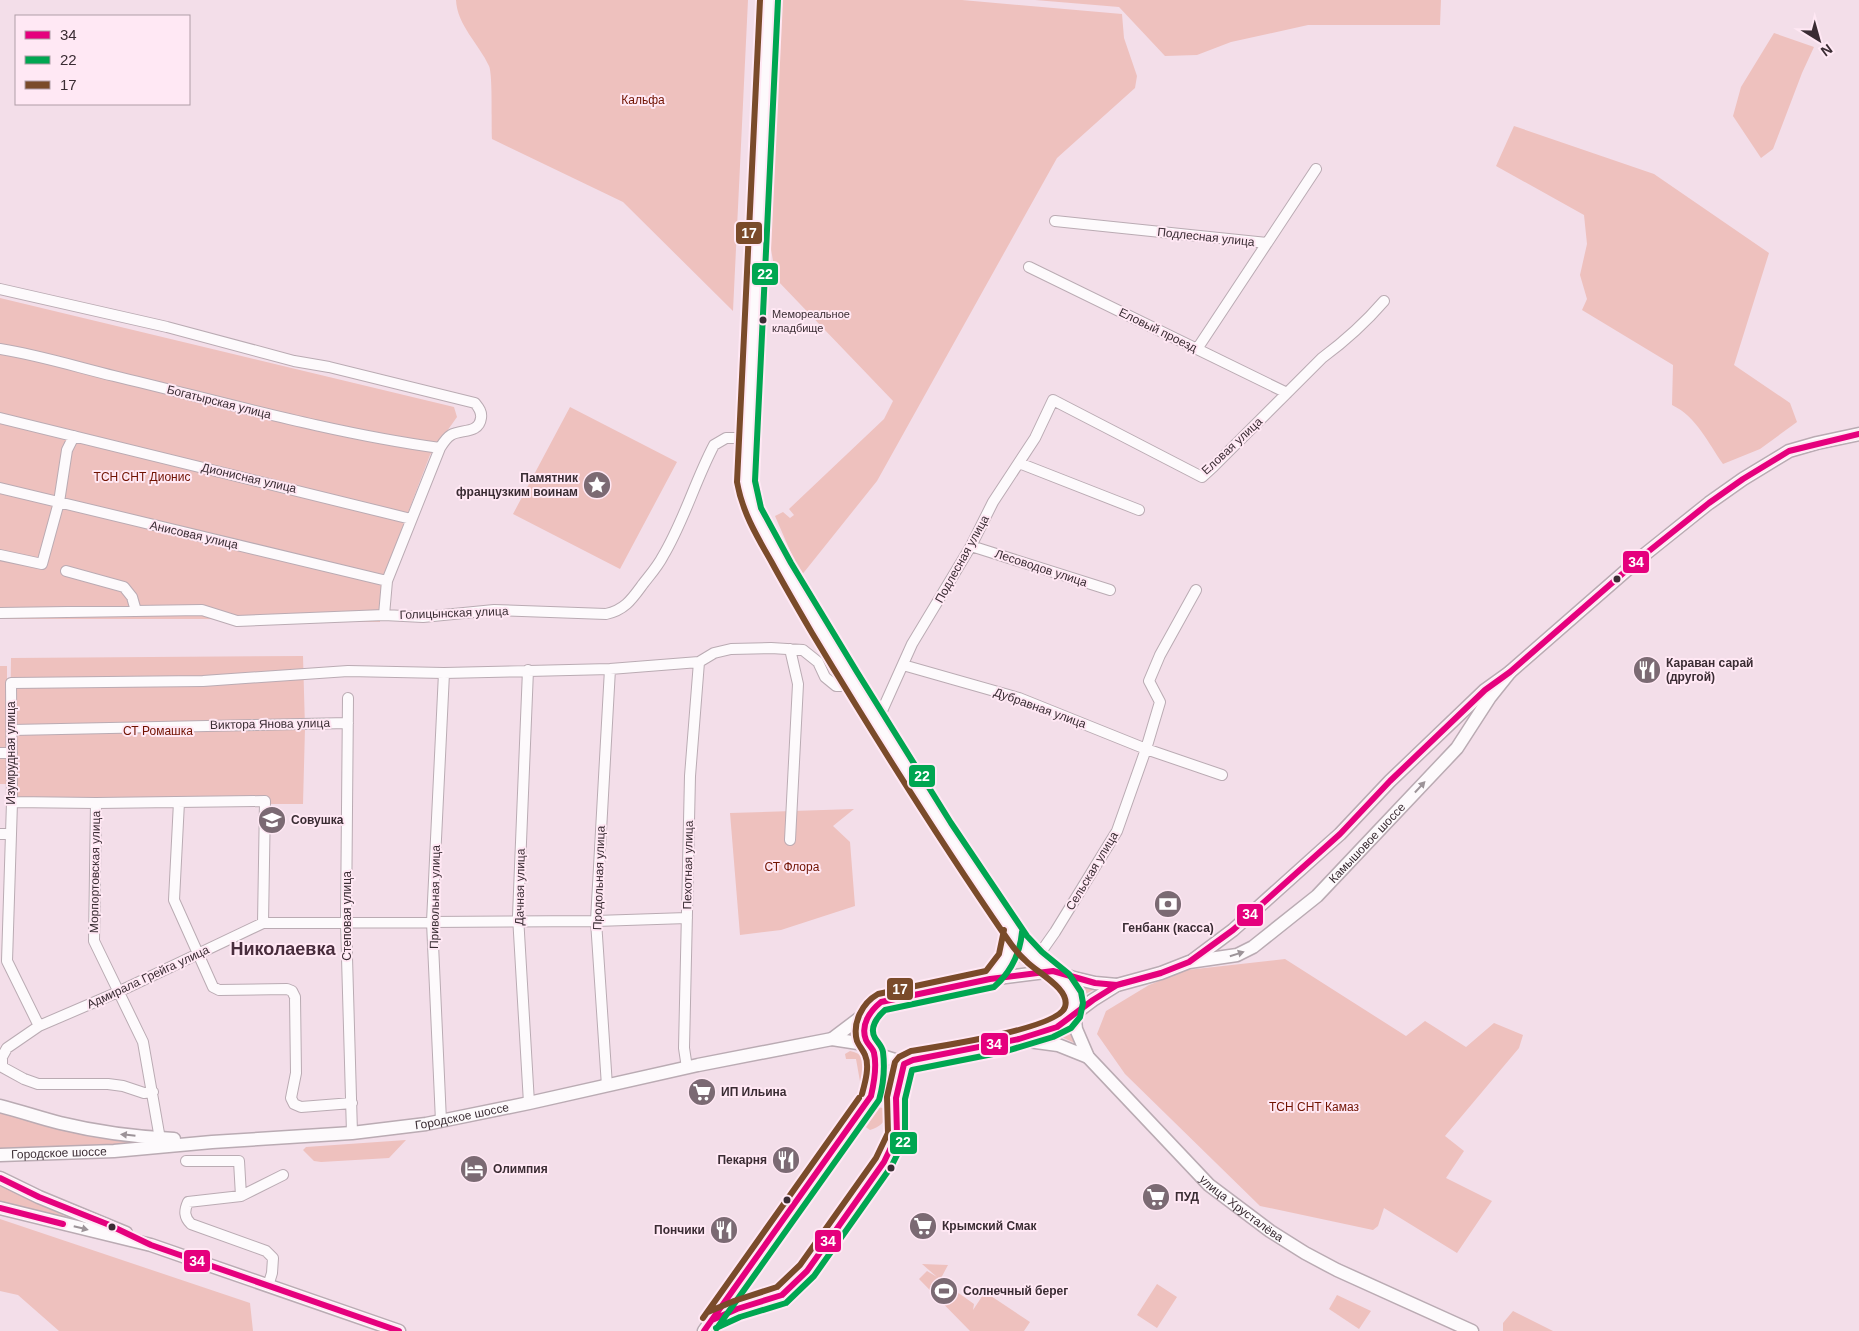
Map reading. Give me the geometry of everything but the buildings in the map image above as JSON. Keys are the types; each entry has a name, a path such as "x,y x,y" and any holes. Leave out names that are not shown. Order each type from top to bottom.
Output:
{"main road":[{"path":"769,0 746,482 753,511 854,686 966,864 1023,946 1036,959 1053,970 1095,983 1117,985"},
{"name":"Камышовое шоссе","path":"1189,962 1233,930 1322,850 1390,781 1485,690 1510,672 1644,555 1709,503 1743,478 1789,451 1859,434"},
{"name":"Камышовое шоссе","path":"704,1331 871,1096 904,1064 913,1060 1019,1039 1057,1026 1117,985 1161,973 1189,962 1237,955 1253,948 1317,896 1457,748 1490,697 1510,672"},
{"path":"990,979 1000,970 1008,958 1012,945 1013,931"},
{"path":"832,1039 881,1002 990,979 1053,970"},
{"name":"улица Хрусталёва","path":"1053,970 1062,977 1072,994 1076,1029 1088,1057 1209,1185 1270,1232 1305,1253 1337,1270 1472,1331"},
{"path":"871,1096 874,1069 873,1050 865,1032 866,1023 875,1006"},
{"name":"Городское шоссе","path":"0,1155 114,1151 212,1142 352,1133 441,1121 832,1039 858,1043 882,1056 898,1061 913,1060"},
{"path":"1019,1039 1058,1045 1088,1057"},
{"path":"0,1106 59,1123 124,1135 212,1142"},
{"path":"0,1178 39,1197 107,1224 151,1246"},
{"path":"0,1208 151,1246 399,1331"}],"street":[{"name":"Подлесная улица","path":"1197,349 1316,169"},
{"name":"Подлесная улица","path":"1055,221 1267,243"},
{"name":"Еловый проезд","path":"1030,267 1286,393"},
{"path":"0,288 167,327 294,361 366,376 475,403 481,412 480,423 472,430 451,434 440,448 387,581 384,615"},
{"name":"Еловая улица","path":"1053,400 1202,477 1322,358 1367,321 1384,301"},
{"name":"Богатырская улица","path":"0,350 188,394 312,426 440,448"},
{"name":"Подлесная улица","path":"877,722 912,644 971,546 993,502 1035,438 1053,400"},
{"name":"Дионисная улица","path":"0,418 411,519"},
{"path":"0,555 42,564 59,502 67,450 74,436"},
{"name":"Голицынская улица","path":"0,613 202,610 236,621 384,615 423,617 494,610 606,614 616,612 632,600 662,559 678,528 714,445 726,438 748,438"},
{"path":"1019,463 1138,510"},
{"name":"Анисовая улица","path":"0,488 387,581"},
{"name":"Лесоводов улица","path":"971,546 1110,590"},
{"path":"66,571 124,587 132,596 136,610"},
{"name":"Сельская улица","path":"1036,959 1055,932 1117,831 1146,749 1160,702 1149,681 1160,655 1196,590"},
{"path":"444,672 610,670 699,662 714,653 731,649 790,649 803,650 818,662 825,676 836,686 854,686"},
{"path":"790,649 798,684 790,840"},
{"name":"Пехотная улица","path":"687,1068 684,1048 690,776 699,662"},
{"name":"Дубравная улица","path":"903,665 1019,698 1146,749 1222,775"},
{"name":"Дачная улица","path":"528,670 519,922 529,1104"},
{"name":"Продольная улица","path":"607,1086 596,921 610,670"},
{"name":"Изумрудная улица","path":"39,1026 7,961 5,834 12,802 11,683 204,681 348,671 444,672"},
{"name":"Привольная улица","path":"441,1121 432,922 444,672"},
{"name":"Степовая улица","path":"348,698 346,922 352,1133"},
{"name":"Виктора Янова улица","path":"12,730 348,723"},
{"path":"0,753 12,753"},
{"path":"12,802 264,801 263,924"},
{"path":"179,802 174,900 212,984 217,989 287,989 292,991 295,997 296,1073 290,1098 301,1107 352,1103"},
{"name":"Морпортовская улица","path":"96,803 94,941 143,1042 160,1138"},
{"name":"Адмирала Грейга улица","path":"153,1092 144,1093 124,1086 108,1084 38,1084 2,1067 2,1057 7,1048 39,1026 118,992 263,924 596,921 687,918"},
{"path":"186,1161 239,1161 242,1196"},
{"path":"268,1286 272,1273 273,1258 266,1251 191,1224 186,1219 184,1210 188,1202 242,1196 283,1175"}],"green space":[{"name":"Кальфа","path":"456,0 748,0 733,311 623,202 492,139 489,66 460,18"},
{"path":"782,0 962,0 1122,14 1124,38 1137,76 1135,88 1057,158 877,481 801,576 775,516 783,512 790,518 794,515 789,509 884,419 893,401 776,279 768,231"},
{"path":"1035,0 1441,0 1440,25 1308,25 1231,42 1197,55 1165,56 1119,7"},
{"path":"1774,33 1814,47 1773,149 1761,158 1733,116 1741,87"},
{"path":"1514,126 1654,174 1769,253 1734,365 1790,403 1797,422 1760,449 1723,464 1695,423 1681,410 1672,405 1673,365 1582,310 1587,299 1580,275 1587,244 1584,215 1496,166"},
{"name":"ТСН СНТ Дионис","path":"0,298 454,407 457,417 430,455 391,557 380,610 380,622 202,619 0,619"},
{"path":"570,407 677,462 620,569 513,514"},
{"name":"СТ Ромашка","path":"303,656 305,728 303,804 9,804 11,658"},
{"path":"0,666 7,666 7,784 0,784"},
{"name":"СТ Флора","path":"854,809 833,826 850,842 855,906 781,930 740,935 730,813"},
{"path":"1018,949 1030,960 1010,965"},
{"name":"ТСН СНТ Камаз","path":"1285,959 1406,1036 1425,1021 1466,1047 1494,1023 1523,1035 1519,1048 1445,1136 1464,1151 1446,1178 1492,1201 1457,1253 1384,1208 1378,1226 1373,1230 1260,1206 1125,1074 1097,1034 1106,1011 1149,985 1187,970"},
{"path":"1075,984 1095,989 1080,997"},
{"path":"1069,1027 1079,1045 1055,1034"},
{"path":"850,1051 861,1056 867,1066 868,1077 861,1087 856,1059 846,1059 845,1054"},
{"path":"876,1107 887,1111 886,1115 882,1124 870,1130 860,1123"},
{"path":"0,1111 65,1130 131,1142 134,1146 0,1150"},
{"path":"406,1140 389,1158 321,1162 314,1161 303,1150 306,1147"},
{"path":"0,1186 67,1217 68,1219 0,1203"},
{"path":"0,1219 250,1303 253,1331 59,1331 18,1295 0,1291"},
{"path":"922,1264 948,1265 940,1280 974,1304 973,1310 985,1292 1030,1322 1024,1331 970,1331 919,1279 927,1271 937,1277"},
{"path":"1157,1284 1177,1297 1157,1328 1137,1315"},
{"path":"1337,1295 1371,1311 1359,1329 1329,1309"},
{"path":"1513,1311 1553,1331 1503,1331 1503,1323"}],"transit line":[{"name":"17","path":"708,1312 777,1287 800,1265 876,1158 888,1133 887,1097 895,1062 899,1057 911,1051 1020,1030 1042,1023 1057,1015 1065,1007 1063,994 1058,987 1020,956 1013,947 931,824 812,633 760,542 742,503 737,482 760,0"},
{"name":"22","path":"716,1328 740,1317 786,1303 814,1276 891,1167 905,1139 905,1099 912,1070 1003,1052 1053,1037 1071,1028 1080,1017 1083,1003 1081,992 1069,974 1042,952 1027,936 951,823 791,563 761,508 755,481 778,0"},
{"name":"34","path":"704,1331 871,1096 875,1074 875,1058 866,1040 864,1029 870,1014 881,1002 990,979 1053,971 1095,983 1117,985 1161,973 1189,962 1233,930 1340,834 1390,781 1485,690 1510,672 1644,555 1709,503 1743,479 1789,451 1859,434"},
{"name":"17","path":"862,1094 867,1064 865,1055 857,1041 856,1027 860,1014 867,1003 878,994 986,971 999,954 1004,930"},
{"name":"22","path":"717,1328 879,1100 882,1089 884,1058 881,1046 873,1034 873,1027 879,1016 885,1010 994,987 1014,962 1022,932"},
{"name":"34","path":"712,1320 737,1309 782,1295 807,1271 884,1162 897,1135 896,1098 904,1064 913,1060 1019,1039 1057,1027 1093,1000 1117,985 1124,983"},
{"name":"17","path":"703,1318 859,1098"},
{"name":"34","path":"0,1178 39,1197 107,1224 151,1245 399,1331"},
{"name":"34","path":"0,1208 63,1224"}],"place":[{"name":"Мемореальное кладбище","path":"763,320"},
{"name":"Памятник французким воинам","path":"597,485"},
{"name":"Караван сарай (другой)","path":"1647,670"},
{"name":"Совушка","path":"272,820"},
{"name":"Генбанк (касса)","path":"1168,904"},
{"name":"ИП Ильина","path":"702,1092"},
{"name":"Пекарня","path":"786,1160"},
{"name":"Олимпия","path":"474,1169"},
{"name":"ПУД","path":"1156,1197"},
{"name":"Крымский Смак","path":"923,1226"},
{"name":"Пончики","path":"724,1230"},
{"name":"Солнечный берег","path":"944,1291"}],"district":[{"name":"Николаевка","path":"283,949"}]}
